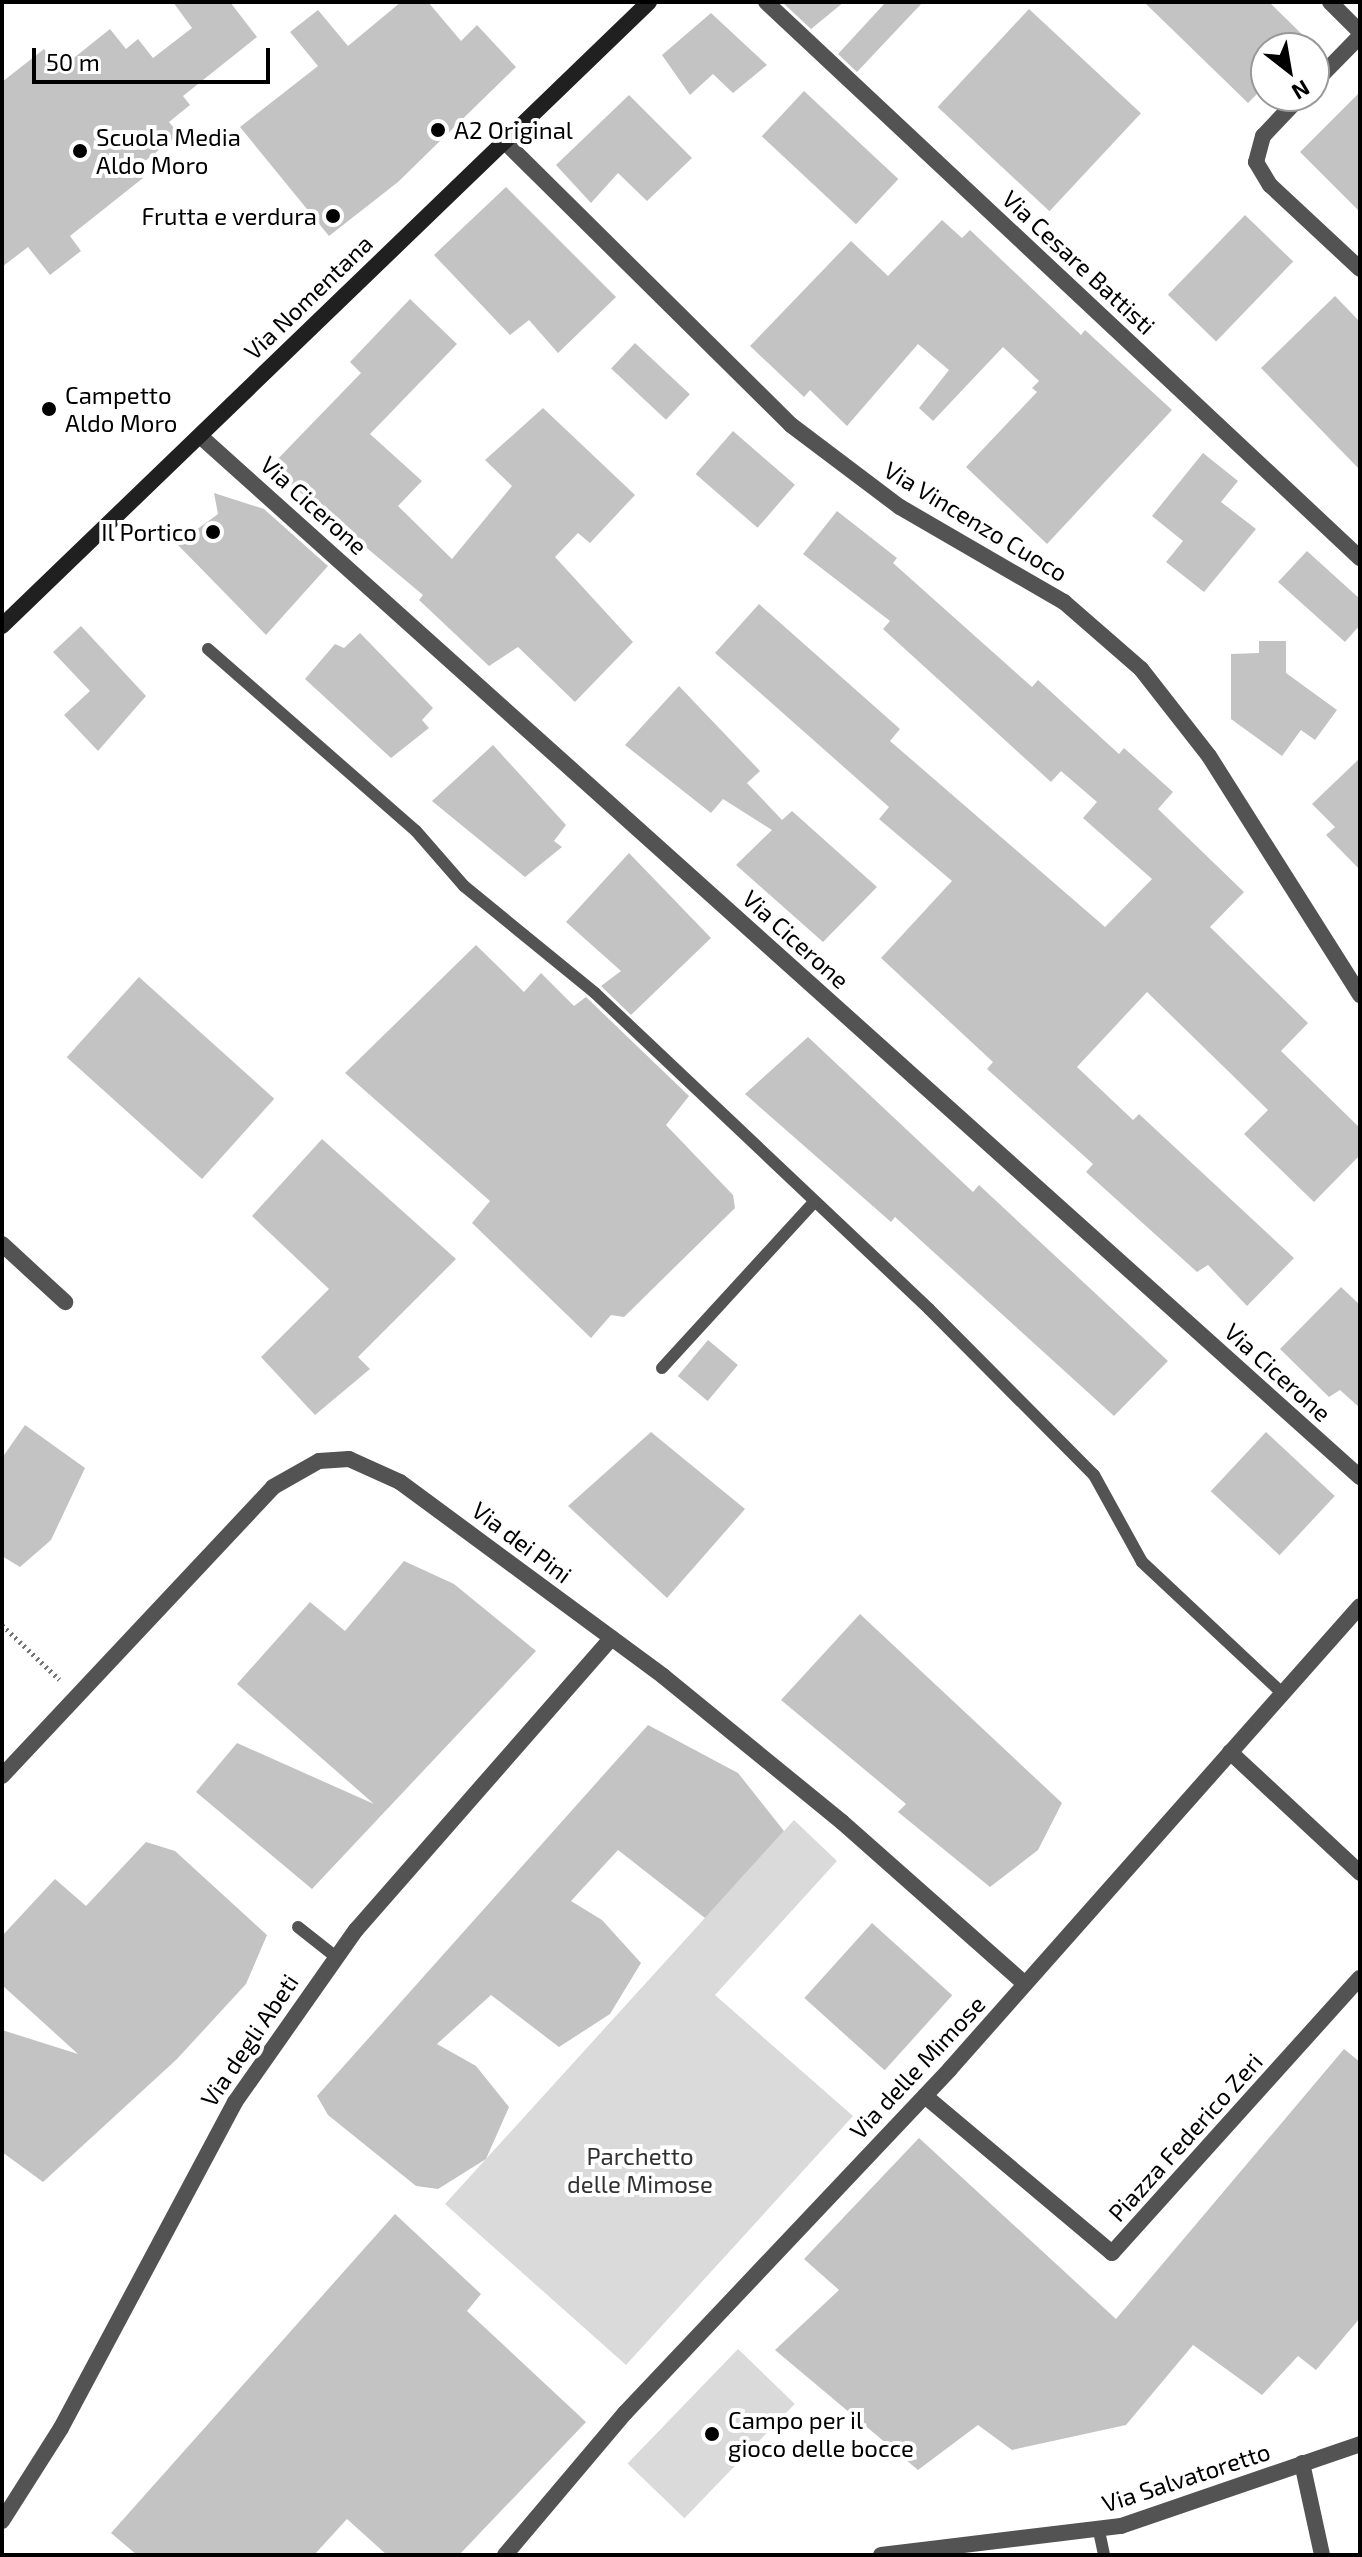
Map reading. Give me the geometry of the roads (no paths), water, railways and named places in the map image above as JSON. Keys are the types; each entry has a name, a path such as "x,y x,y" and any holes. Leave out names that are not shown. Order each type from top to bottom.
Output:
{"street":[{"name":"Via Nomentana","path":"2,626 649,2"},
{"name":"Via Cesare Battisti","path":"766,2 1360,558"},
{"path":"1330,2 1360,34 1330,66"},
{"path":"1286,112 1263,136 1256,162 1270,185 1360,269"},
{"name":"Via Vincenzo Cuoco","path":"503,140 791,425 900,507 1064,602 1141,669 1209,756 1360,995"},
{"name":"Via Cicerone","path":"200,436 1360,1477"},
{"path":"2,1244 65,1302"},
{"name":"Via dei Pini","path":"2,1776 244,1515 282,1481 319,1461 349,1459 383,1471 612,1638 842,1822 1025,1984"},
{"name":"Via delle Mimose","path":"505,2555 625,2413 925,2096 1360,1606"},
{"name":"Via degli Abeti","path":"2,2521 94,2367 207,2148 336,1957 612,1638"},
{"path":"1230,1752 1360,1873"},
{"name":"Piazza Federico Zeri","path":"925,2096 1112,2253 1360,1978"},
{"name":"Via Salvatoretto","path":"881,2555 1099,2531 1360,2444"},
{"path":"1302,2463 1322,2555"}],"lane":[{"path":"208,649 416,831 464,886 595,993 1077,1455 1107,1494 1142,1562 1282,1693"},
{"path":"662,1368 815,1201"},
{"path":"298,1927 336,1957"},
{"path":"1099,2531 1104,2555"}],"place":[{"name":"A2 Original","path":"438,130"},
{"name":"Scuola Media Aldo Moro","path":"80,151"},
{"name":"Frutta e verdura","path":"333,216"},
{"name":"Campetto Aldo Moro","path":"49,409"},
{"name":"Il Portico","path":"213,532"},
{"name":"Campo per il gioco delle bocce","path":"712,2434"}],"park label":[{"name":"Parchetto delle Mimose","path":"640,2170"}]}
